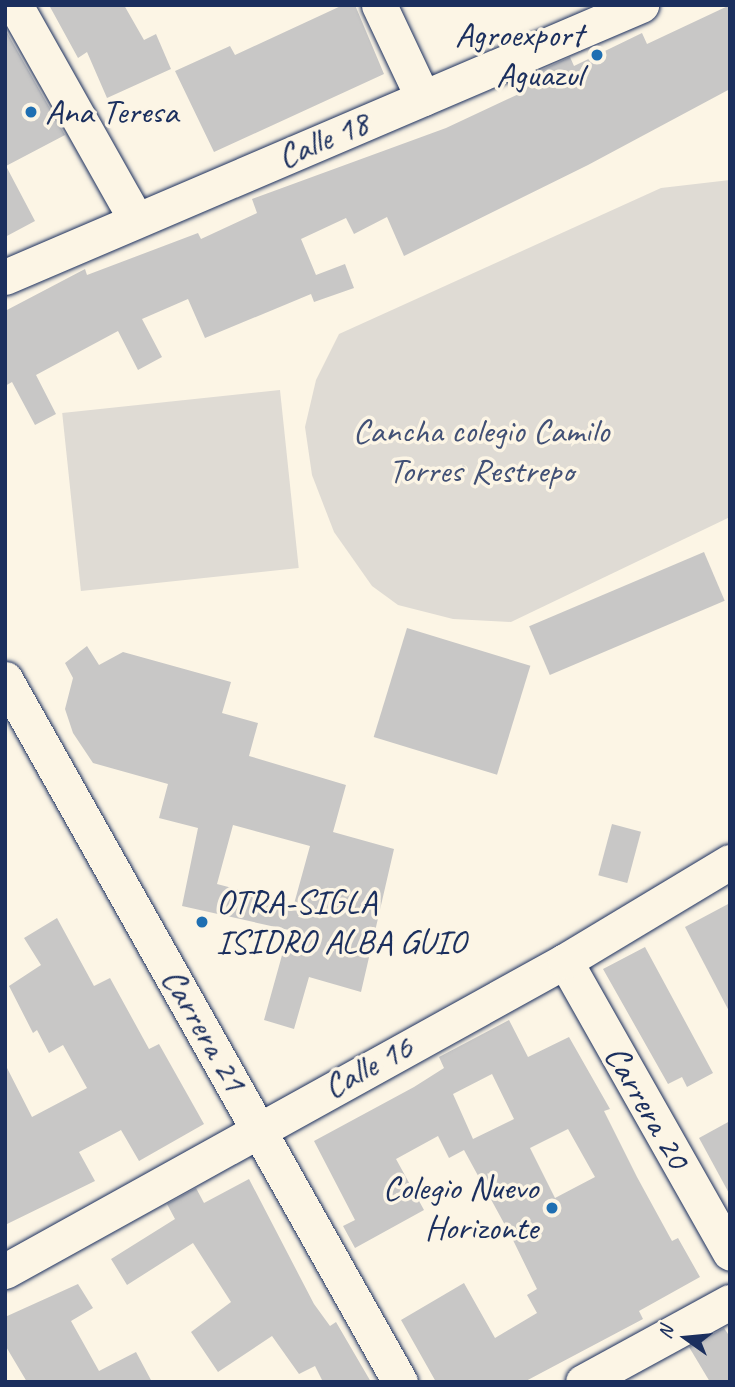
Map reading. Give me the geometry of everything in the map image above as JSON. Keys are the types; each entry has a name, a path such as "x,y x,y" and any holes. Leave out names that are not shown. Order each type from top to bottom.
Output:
{"street":[{"path":"15,5 135,218"},
{"path":"379,5 423,98"},
{"name":"Calle 18","path":"5,277 135,218 641,5"},
{"name":"Carrera 21","path":"5,679 401,1382"},
{"name":"Calle 16","path":"5,1271 258,1126 565,961 730,862"},
{"name":"Carrera 20","path":"565,961 730,1252"},
{"path":"583,1382 730,1303"}],"green space":[{"name":"Cancha colegio Camilo Torres Restrepo","path":"730,180 730,517 511,622 453,619 398,605 372,586 334,532 312,475 305,427 316,380 339,334 661,188"},
{"path":"280,390 299,568 81,591 62,413"}],"building":[{"path":"49,5 124,5 144,40 156,34 171,69 107,98 87,52 78,58"},
{"path":"343,5 355,5 384,74 214,152 175,71 230,46 235,55"},
{"path":"730,5 730,89 588,165 404,256 387,217 354,234 346,218 301,239 316,275 345,264 354,288 314,302 311,294 205,338 188,299 142,319 162,357 138,370 118,331 36,375 56,414 35,425 12,382 5,386 5,311 85,269 87,275 198,233 201,239 257,213 252,199 446,128 523,92 518,81 570,57 574,66 642,33 647,44"},
{"path":"5,29 65,135 6,166 35,221 5,237"},
{"path":"704,552 725,601 550,675 529,626"},
{"path":"407,628 530,666 497,775 374,737"},
{"path":"87,646 99,665 123,652 231,682 222,713 258,723 249,756 346,785 333,832 394,849 361,992 309,977 294,1029 264,1020 289,930 182,906 198,828 159,818 168,784 93,763 73,733 65,709 73,678 65,663","holes":["233,825 310,846 294,904 217,884"]},
{"path":"612,824 641,832 627,883 598,875"},
{"path":"730,903 730,1013 685,927"},
{"path":"57,918 94,986 110,978 149,1049 159,1044 204,1124 139,1161 121,1130 79,1152 95,1181 5,1225 5,1064 32,1117 87,1088 63,1045 49,1053 37,1030 33,1033 9,986 41,965 24,938"},
{"path":"645,947 713,1073 687,1087 682,1077 668,1084 603,969"},
{"path":"509,1020 528,1057 569,1037 610,1109 604,1111 637,1177 672,1241 678,1238 700,1277 639,1311 643,1319 524,1382 436,1382 401,1320 464,1283 495,1338 537,1313 527,1295 537,1289 512,1238 464,1150 449,1158 438,1136 396,1159 424,1210 355,1248 343,1226 355,1220 314,1141 444,1068 439,1057","holes":["492,1074 514,1119 473,1139 453,1094","568,1129 595,1177 555,1198 530,1148"]},
{"path":"730,1121 730,1195 699,1138"},
{"path":"249,1179 314,1304 330,1326 336,1322 371,1382 323,1382 315,1366 299,1374 272,1336 218,1372 191,1332 231,1302 193,1243 127,1285 111,1259 175,1219 167,1204 196,1188 204,1203"},
{"path":"78,1284 93,1308 71,1321 99,1371 136,1352 152,1382 27,1382 5,1345 5,1317"},
{"path":"724,1328 730,1337 730,1382 710,1382 689,1347"}],"place":[{"name":"Agroexport Aguazul","path":"597,55"},
{"name":"Ana Teresa","path":"31,112"},
{"name":"OTRA-SIGLA ISIDRO ALBA GUIO","path":"202,922"},
{"name":"Colegio Nuevo Horizonte","path":"552,1208"}]}
